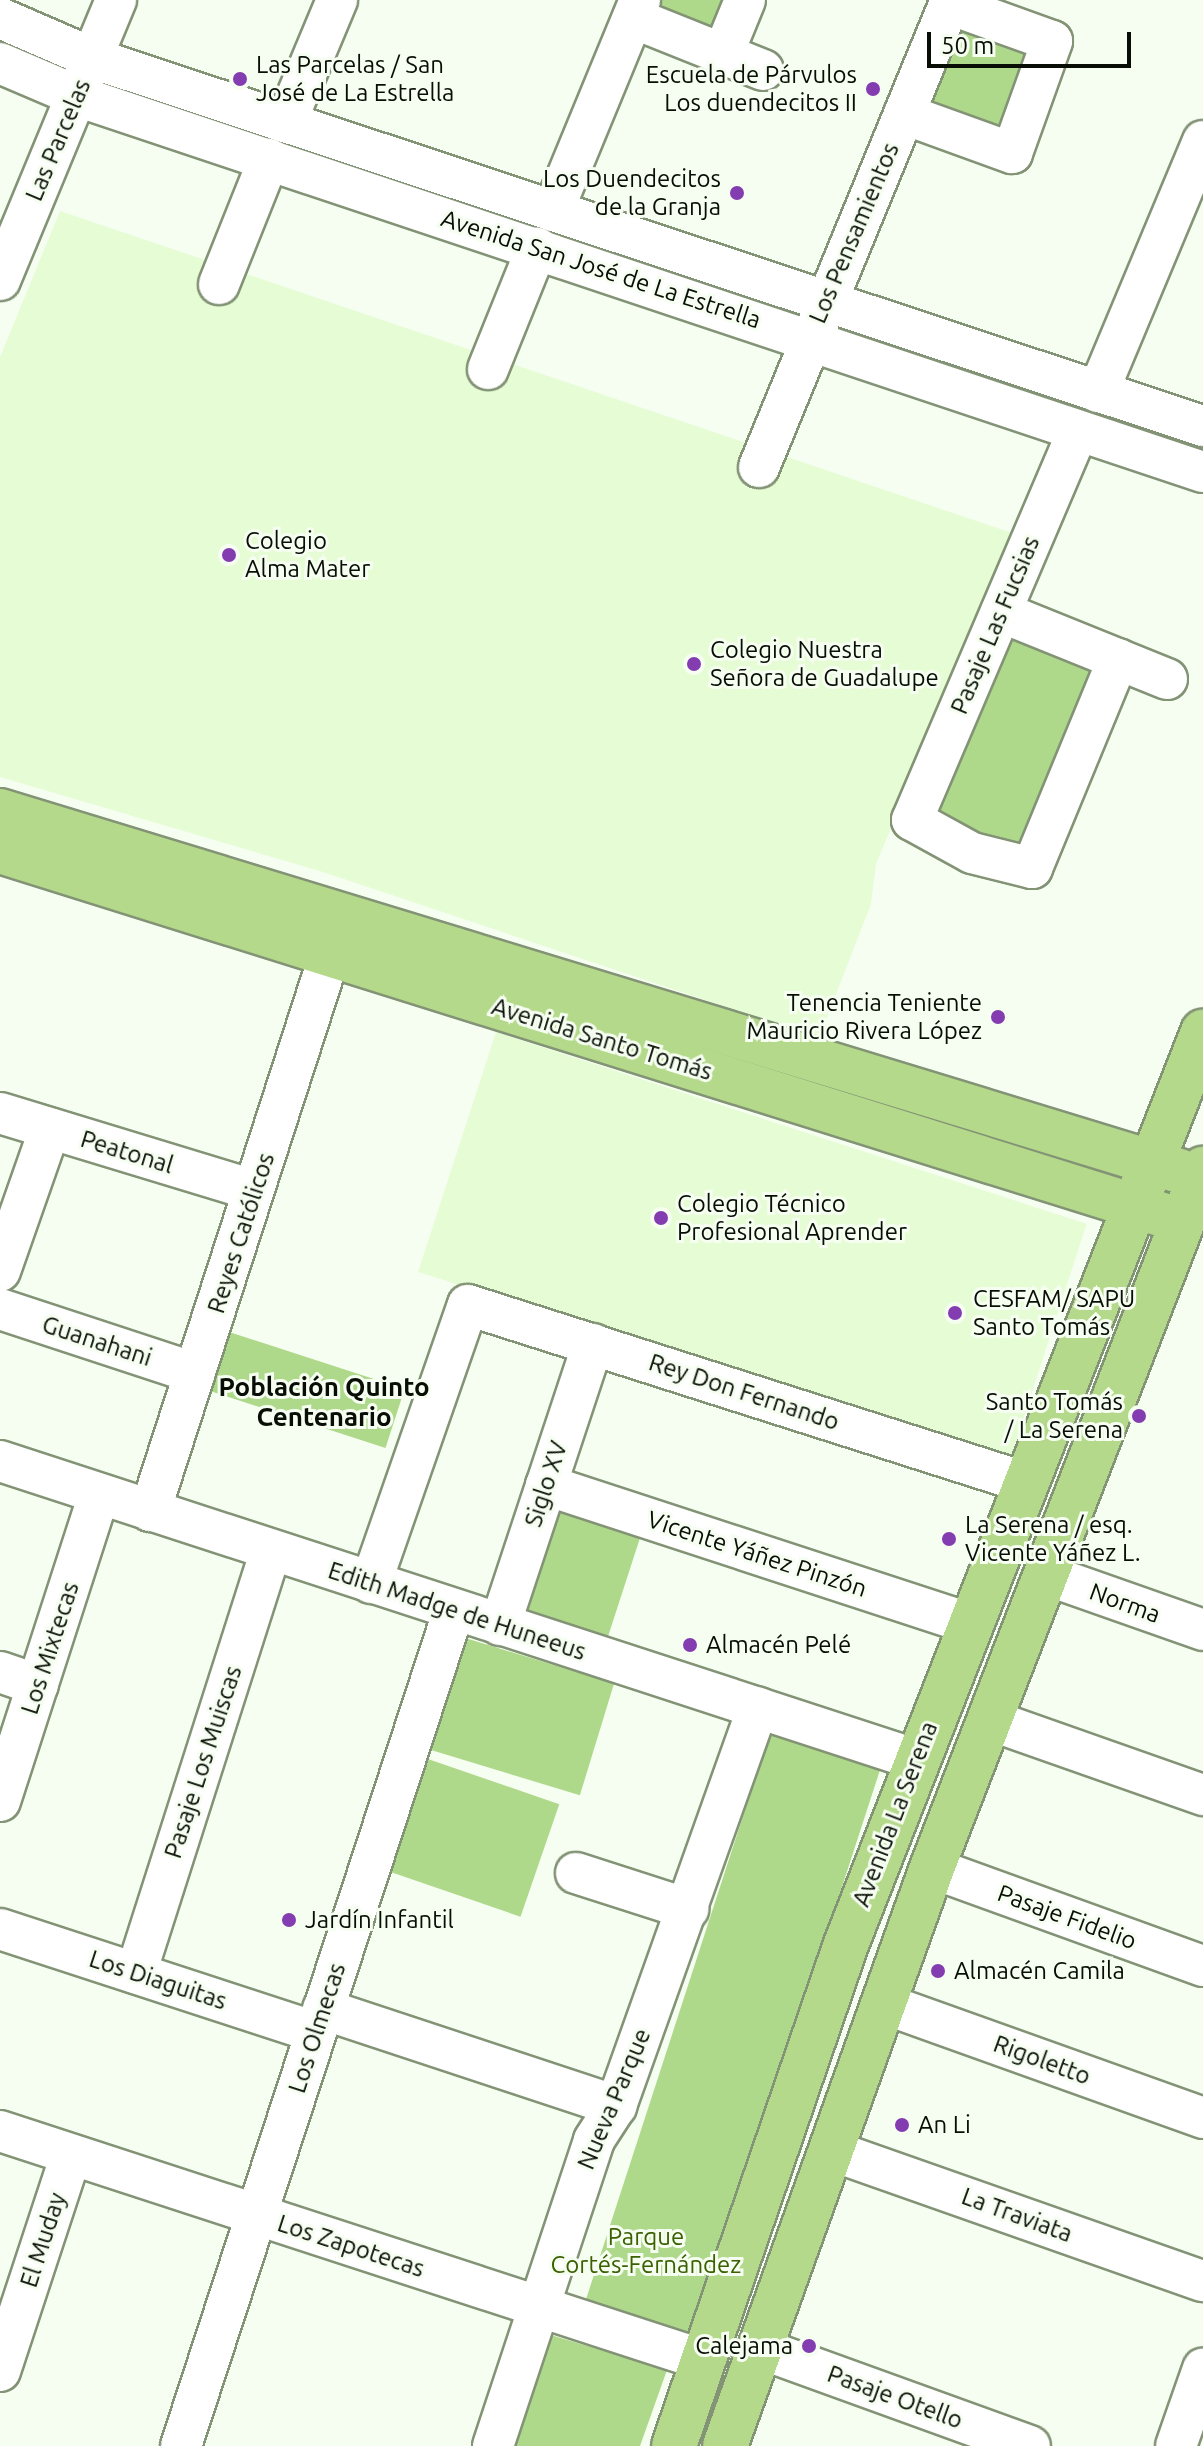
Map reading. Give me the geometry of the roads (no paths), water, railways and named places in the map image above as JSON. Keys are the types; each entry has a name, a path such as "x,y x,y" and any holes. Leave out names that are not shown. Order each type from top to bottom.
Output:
{"main road":[{"name":"Avenida Santo Tomás","path":"0,811 1144,1187"},
{"name":"Avenida Santo Tomás","path":"0,851 330,954 1144,1187 1197,1197"},
{"name":"Avenida La Serena","path":"674,2446 915,1759 1203,1032"},
{"path":"725,2446 932,1868 1197,1197"}],"street":[{"name":"Las Parcelas","path":"0,280 116,0"},
{"path":"286,122 337,0"},
{"path":"723,54 745,0"},
{"path":"904,114 1012,153 1052,41 950,2"},
{"name":"Los Pensamientos","path":"759,467 950,2"},
{"path":"553,211 636,9 723,54 763,70"},
{"name":"Avenida San José de La Estrella","path":"0,18 92,58 1203,426"},
{"name":"Avenida San José de La Estrella","path":"0,63 77,96 810,338 1203,472"},
{"path":"1098,392 1191,204 1203,141"},
{"path":"219,284 269,159"},
{"path":"488,369 537,248"},
{"name":"Pasaje Las Fucsias","path":"1078,431 912,820 972,853 1032,868 1118,659"},
{"path":"1001,612 1167,679"},
{"name":"Reyes Católicos","path":"150,1511 330,954"},
{"name":"Peatonal","path":"0,1113 254,1190"},
{"path":"0,1271 50,1128"},
{"name":"Rey Don Fernando","path":"371,1583 464,1305 1024,1482"},
{"name":"Guanahani","path":"0,1309 195,1373"},
{"name":"Siglo XV","path":"500,1625 593,1344"},
{"name":"Edith Madge de Huneeus","path":"0,1461 915,1759"},
{"name":"Vicente Yáñez Pinzón","path":"546,1485 967,1623"},
{"name":"Los Mixtecas","path":"0,1801 99,1495"},
{"name":"Pasaje Los Muiscas","path":"136,1973 271,1550"},
{"name":"Norma","path":"1047,1575 1203,1630"},
{"name":"Los Olmecas","path":"181,2446 454,1610"},
{"path":"0,1672 38,1685"},
{"name":"Nueva Parque","path":"493,2446 594,2140 616,2106 758,1708"},
{"path":"990,1720 1203,1795"},
{"name":"Pasaje Fidelio","path":"932,1868 1203,1966"},
{"path":"576,1873 688,1909"},
{"name":"Los Diaguitas","path":"0,1929 136,1973 320,2021 616,2106"},
{"name":"Rigoletto","path":"882,2003 1203,2118"},
{"name":"Los Zapotecas","path":"0,2131 703,2360"},
{"name":"La Traviata","path":"830,2150 1203,2281"},
{"name":"El Muday","path":"0,2371 71,2155"},
{"name":"Pasaje Otello","path":"759,2348 1030,2446"},
{"path":"1176,2446 1203,2369"}],"place":[{"name":"Las Parcelas / San José de La Estrella","path":"240,79"},
{"name":"Escuela de Párvulos Los duendecitos II","path":"873,89"},
{"name":"Los Duendecitos de la Granja","path":"737,193"},
{"name":"Colegio Alma Mater","path":"229,555"},
{"name":"Colegio Nuestra Señora de Guadalupe","path":"694,664"},
{"name":"Tenencia Teniente Mauricio Rivera López","path":"998,1017"},
{"name":"Colegio Técnico Profesional Aprender","path":"661,1218"},
{"name":"CESFAM/ SAPU Santo Tomás","path":"955,1313"},
{"name":"Santo Tomás / La Serena","path":"1139,1416"},
{"name":"La Serena / esq. Vicente Yáñez L.","path":"949,1539"},
{"name":"Almacén Pelé","path":"690,1645"},
{"name":"Jardín Infantil","path":"289,1920"},
{"name":"Almacén Camila","path":"938,1971"},
{"name":"An Li","path":"902,2125"},
{"name":"Calejama","path":"809,2346"}],"district":[{"name":"Población Quinto Centenario","path":"324,1402"}],"park label":[{"name":"Parque Cortés-Fernández","path":"646,2251"}]}
